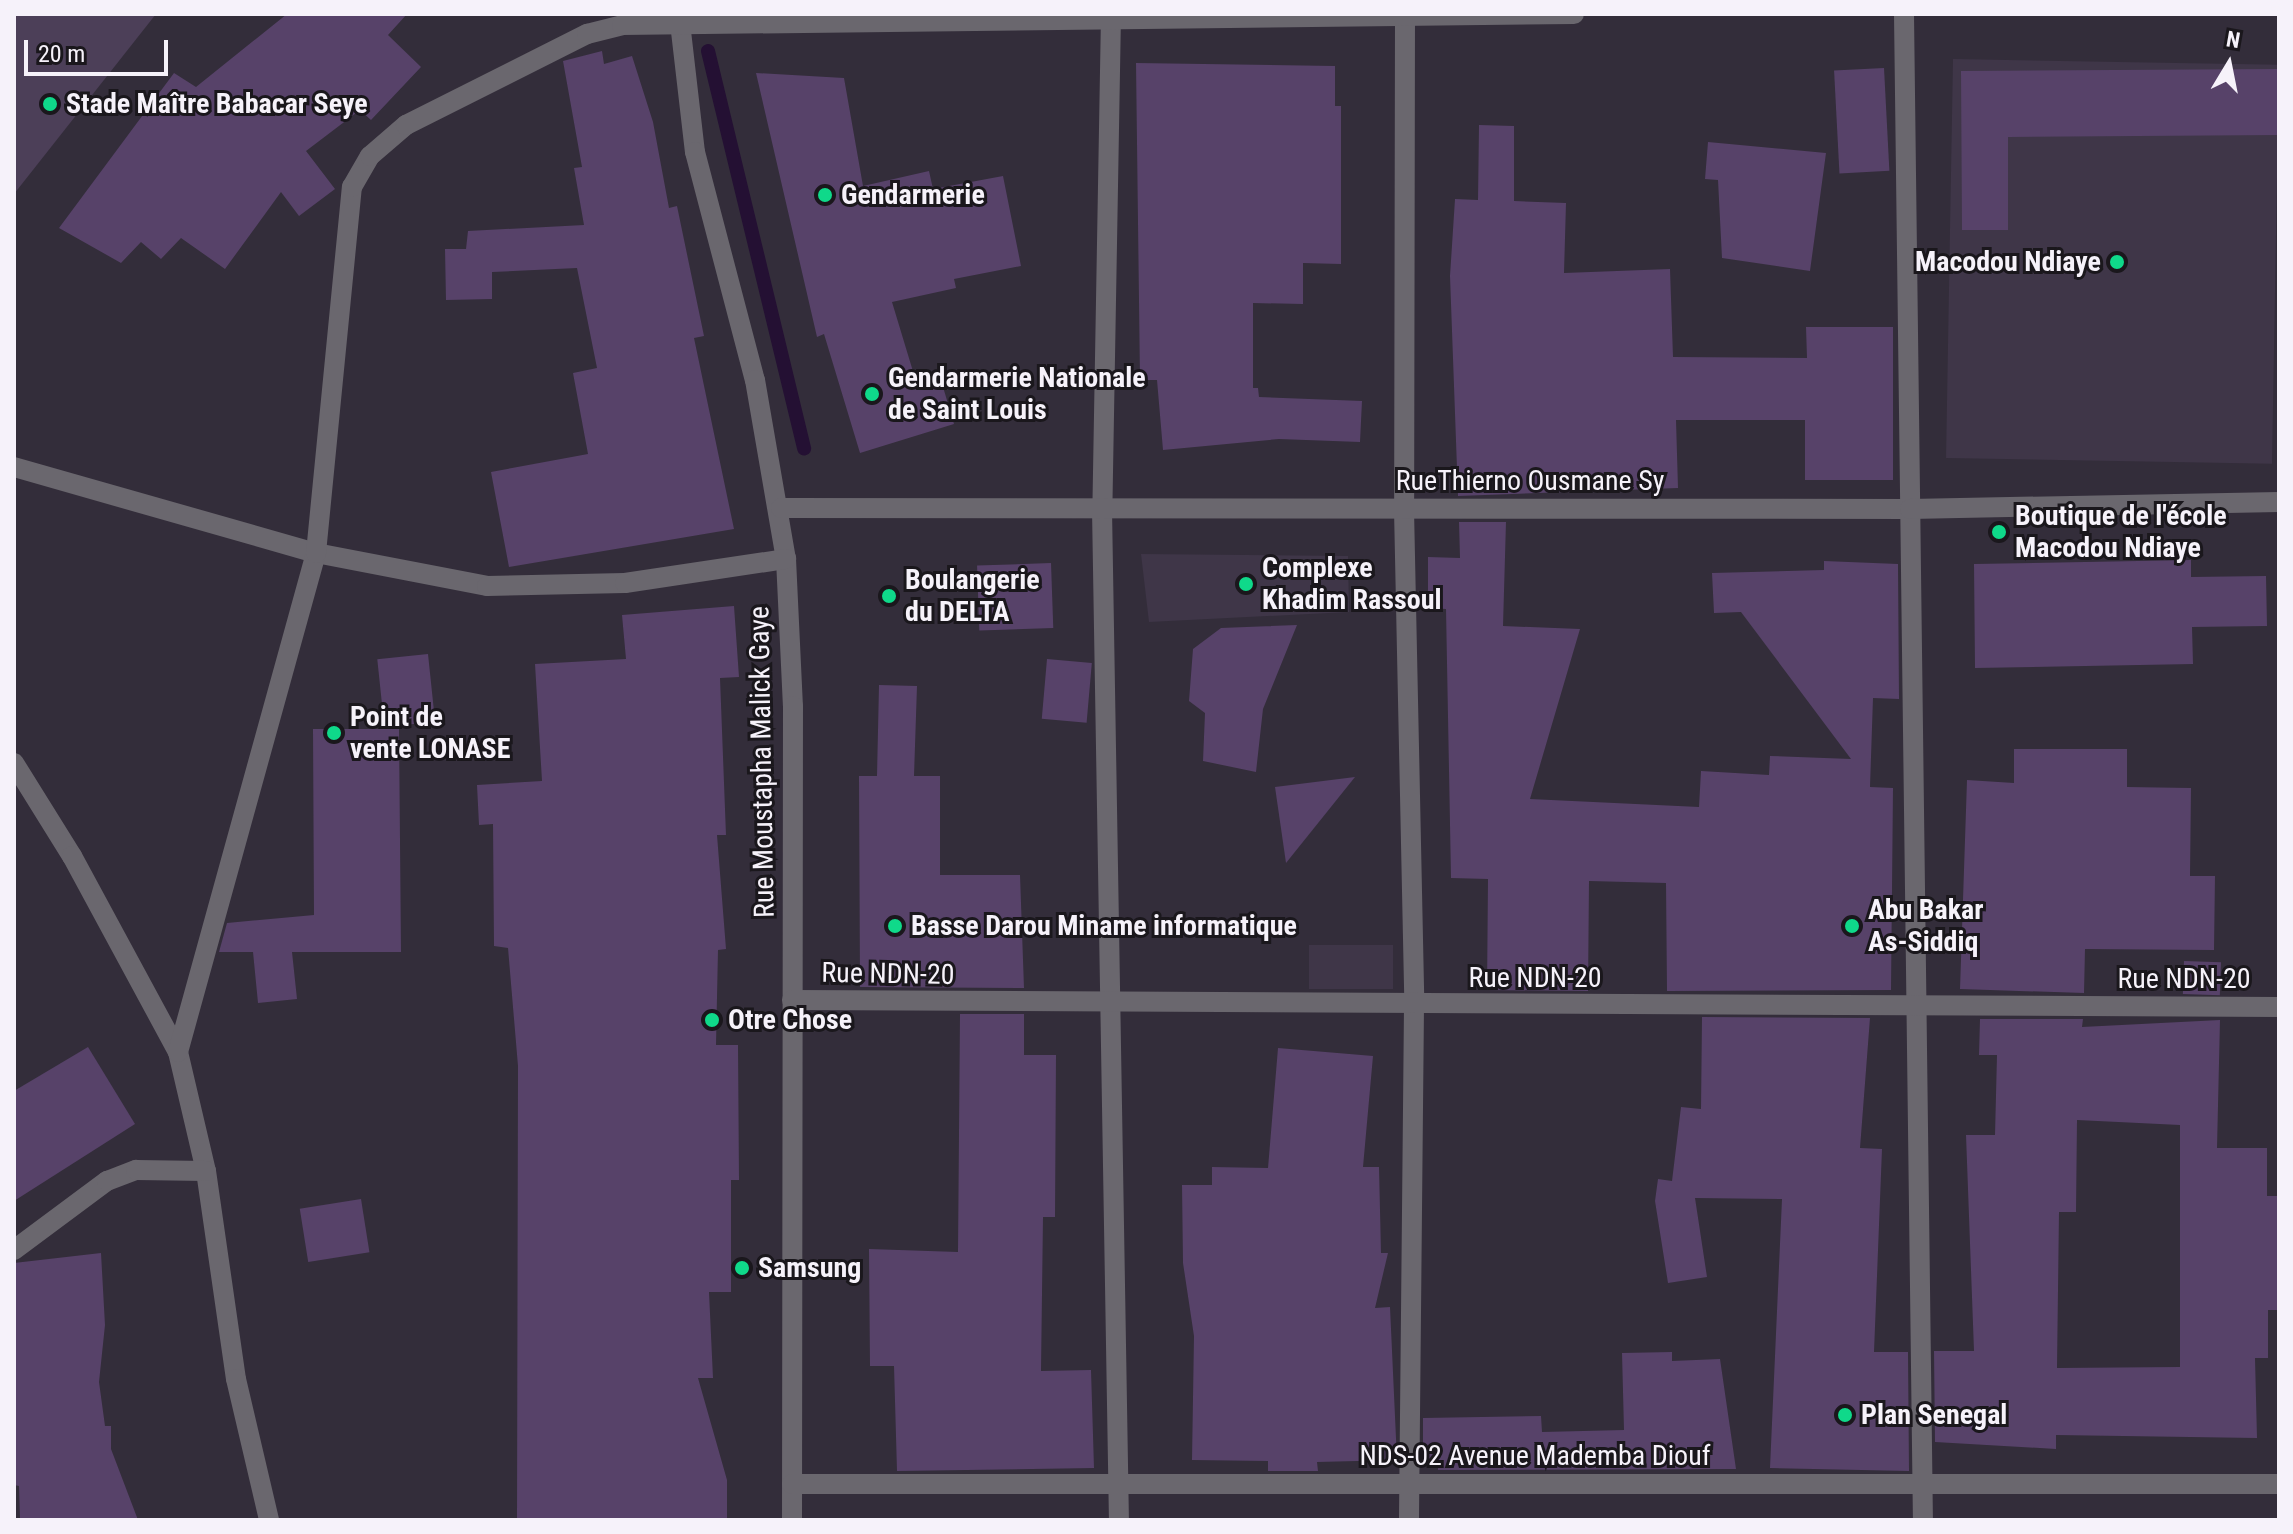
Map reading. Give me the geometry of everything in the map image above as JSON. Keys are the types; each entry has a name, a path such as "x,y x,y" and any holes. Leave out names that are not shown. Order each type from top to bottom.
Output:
{"street":[{"path":"178,1052 316,553 352,187 370,156 406,125 587,34 622,25 679,18 1574,14"},
{"path":"1904,14 1923,1520"},
{"path":"1111,15 1102,509 1115,1005 1119,1520"},
{"path":"1405,16 1404,509 1414,1006 1409,1520"},
{"name":"Rue Moustapha Malick Gaye","path":"679,18 695,152 755,380 781,508 786,559 793,706 792,1520"},
{"path":"14,467 316,553 487,586 625,583 786,559"},
{"name":"RueThierno Ousmane Sy","path":"781,508 1910,509 2279,502"},
{"path":"14,763 72,856 178,1052 206,1171 236,1379 269,1520"},
{"name":"Rue NDN-20","path":"792,1000 1115,1005 2279,1007"},
{"path":"14,1250 107,1181 136,1170 206,1171"},
{"name":"NDS-02 Avenue Mademba Diouf","path":"792,1484 2279,1484"}],"shaded area":[{"name":"Stade Maître Babacar Seye","path":"14,14 156,14 14,194"},
{"name":"Macodou Ndiaye","path":"1953,59 2279,65 2272,464 1946,458"},
{"name":"Complexe Khadim Rassoul","path":"1141,554 1348,556 1349,612 1149,622"},
{"path":"1309,945 1393,945 1393,989 1309,989"}],"building":[{"path":"287,14 407,14 388,35 421,67 371,120 360,110 306,151 335,189 299,216 281,192 225,269 181,238 161,259 141,242 121,263 59,228 174,73 196,87"},
{"path":"602,51 604,64 632,56 653,122 669,208 677,206 704,336 694,338 734,529 509,567 491,472 588,454 573,373 597,368 577,268 492,272 492,299 446,300 445,249 466,249 468,231 584,225 574,168 582,167 563,61"},
{"path":"1136,63 1335,66 1335,106 1341,106 1341,264 1303,263 1303,304 1253,303 1253,388 1258,388 1259,397 1362,401 1360,442 1279,439 1163,450 1157,380 1140,380"},
{"path":"1884,68 1889,171 1839,173 1834,71"},
{"path":"2279,69 2279,135 2008,137 2008,230 1962,230 1961,71"},
{"path":"756,73 844,78 863,186 929,171 933,189 1003,176 1021,266 954,279 956,288 892,302 915,378 938,370 954,424 860,453 824,334 817,337"},
{"path":"1479,125 1514,126 1514,201 1566,203 1564,273 1670,269 1673,357 1807,358 1806,327 1893,327 1893,480 1805,480 1805,420 1676,420 1678,488 1458,496 1450,276 1455,199 1478,200"},
{"path":"1708,142 1826,153 1810,271 1722,258 1718,180 1705,179"},
{"path":"1459,522 1506,522 1503,626 1580,629 1530,799 1699,807 1701,771 1769,775 1770,756 1851,759 1741,612 1714,613 1712,573 1824,570 1824,561 1898,564 1899,699 1873,698 1870,787 1893,788 1891,990 1667,991 1666,883 1589,881 1588,991 1487,990 1488,879 1451,878 1446,609 1428,608 1428,557 1460,558"},
{"path":"2191,560 2191,577 2266,576 2267,626 2192,627 2193,664 1975,668 1974,564"},
{"path":"1051,563 1053,628 979,631 977,566"},
{"path":"734,606 739,677 720,678 726,835 717,835 726,949 718,950 716,1045 738,1045 739,1180 731,1180 731,1292 709,1292 713,1378 698,1378 727,1480 727,1520 517,1520 518,1066 508,948 494,946 493,824 479,825 477,785 542,781 535,664 626,659 622,615"},
{"path":"1297,625 1263,709 1256,772 1203,761 1205,713 1189,701 1193,649 1221,628"},
{"path":"428,654 435,722 384,727 377,659"},
{"path":"1047,659 1092,663 1087,723 1042,719"},
{"path":"879,685 917,686 914,776 940,776 940,875 1020,875 1024,988 860,987 859,776 877,776"},
{"path":"313,729 399,729 401,952 292,952 297,999 258,1003 253,952 219,952 227,923 314,915"},
{"path":"2014,749 2127,749 2127,787 2191,788 2190,876 2215,876 2214,950 2085,949 2084,993 1960,989 1967,780 2014,783"},
{"path":"1355,777 1286,863 1275,787"},
{"path":"2184,961 2221,962 2220,995 2183,994"},
{"path":"960,1014 1024,1014 1024,1055 1056,1055 1055,1217 1043,1217 1041,1371 1091,1370 1094,1468 897,1471 894,1366 870,1366 869,1249 958,1252"},
{"path":"1702,1017 1870,1018 1860,1148 1882,1149 1874,1352 1908,1352 1909,1471 1770,1468 1782,1199 1695,1198 1707,1277 1668,1283 1655,1201 1658,1179 1672,1181 1681,1107 1701,1109"},
{"path":"1980,1019 2083,1019 2082,1027 2220,1020 2217,1148 2267,1148 2267,1196 2279,1196 2279,1310 2268,1310 2268,1358 2255,1358 2257,1438 2056,1435 2056,1449 1935,1442 1934,1351 1974,1351 1966,1135 1995,1135 1997,1055 1979,1055","holes":["2077,1120 2180,1125 2180,1367 2057,1368 2059,1212 2076,1212"]},
{"path":"88,1047 135,1124 14,1201 14,1091"},
{"path":"1278,1048 1373,1056 1363,1167 1379,1167 1381,1253 1388,1253 1375,1308 1390,1307 1397,1460 1317,1462 1318,1471 1268,1471 1268,1461 1192,1460 1194,1336 1183,1263 1182,1185 1212,1185 1212,1167 1268,1168"},
{"path":"361,1199 369,1252 308,1262 300,1209"},
{"path":"101,1253 105,1325 99,1382 105,1426 111,1426 111,1449 138,1520 20,1518 19,1486 14,1485 14,1263"},
{"path":"1672,1352 1672,1361 1720,1359 1736,1469 1438,1470 1438,1458 1423,1459 1423,1418 1541,1416 1542,1432 1624,1430 1622,1353"}],"waterway":[{"path":"708,51 804,449"}],"place":[{"name":"Stade Maître Babacar Seye","path":"50,104"},
{"name":"Gendarmerie","path":"825,195"},
{"name":"Macodou Ndiaye","path":"2117,262"},
{"name":"Gendarmerie Nationale de Saint Louis","path":"872,394"},
{"name":"Boutique de l'école Macodou Ndiaye","path":"1999,532"},
{"name":"Complexe Khadim Rassoul","path":"1246,584"},
{"name":"Boulangerie du DELTA","path":"889,596"},
{"name":"Point de vente LONASE","path":"334,733"},
{"name":"Basse Darou Miname informatique","path":"895,926"},
{"name":"Abu Bakar As-Siddiq","path":"1852,926"},
{"name":"Otre Chose","path":"712,1020"},
{"name":"Samsung","path":"742,1268"},
{"name":"Plan Senegal","path":"1845,1415"}]}
